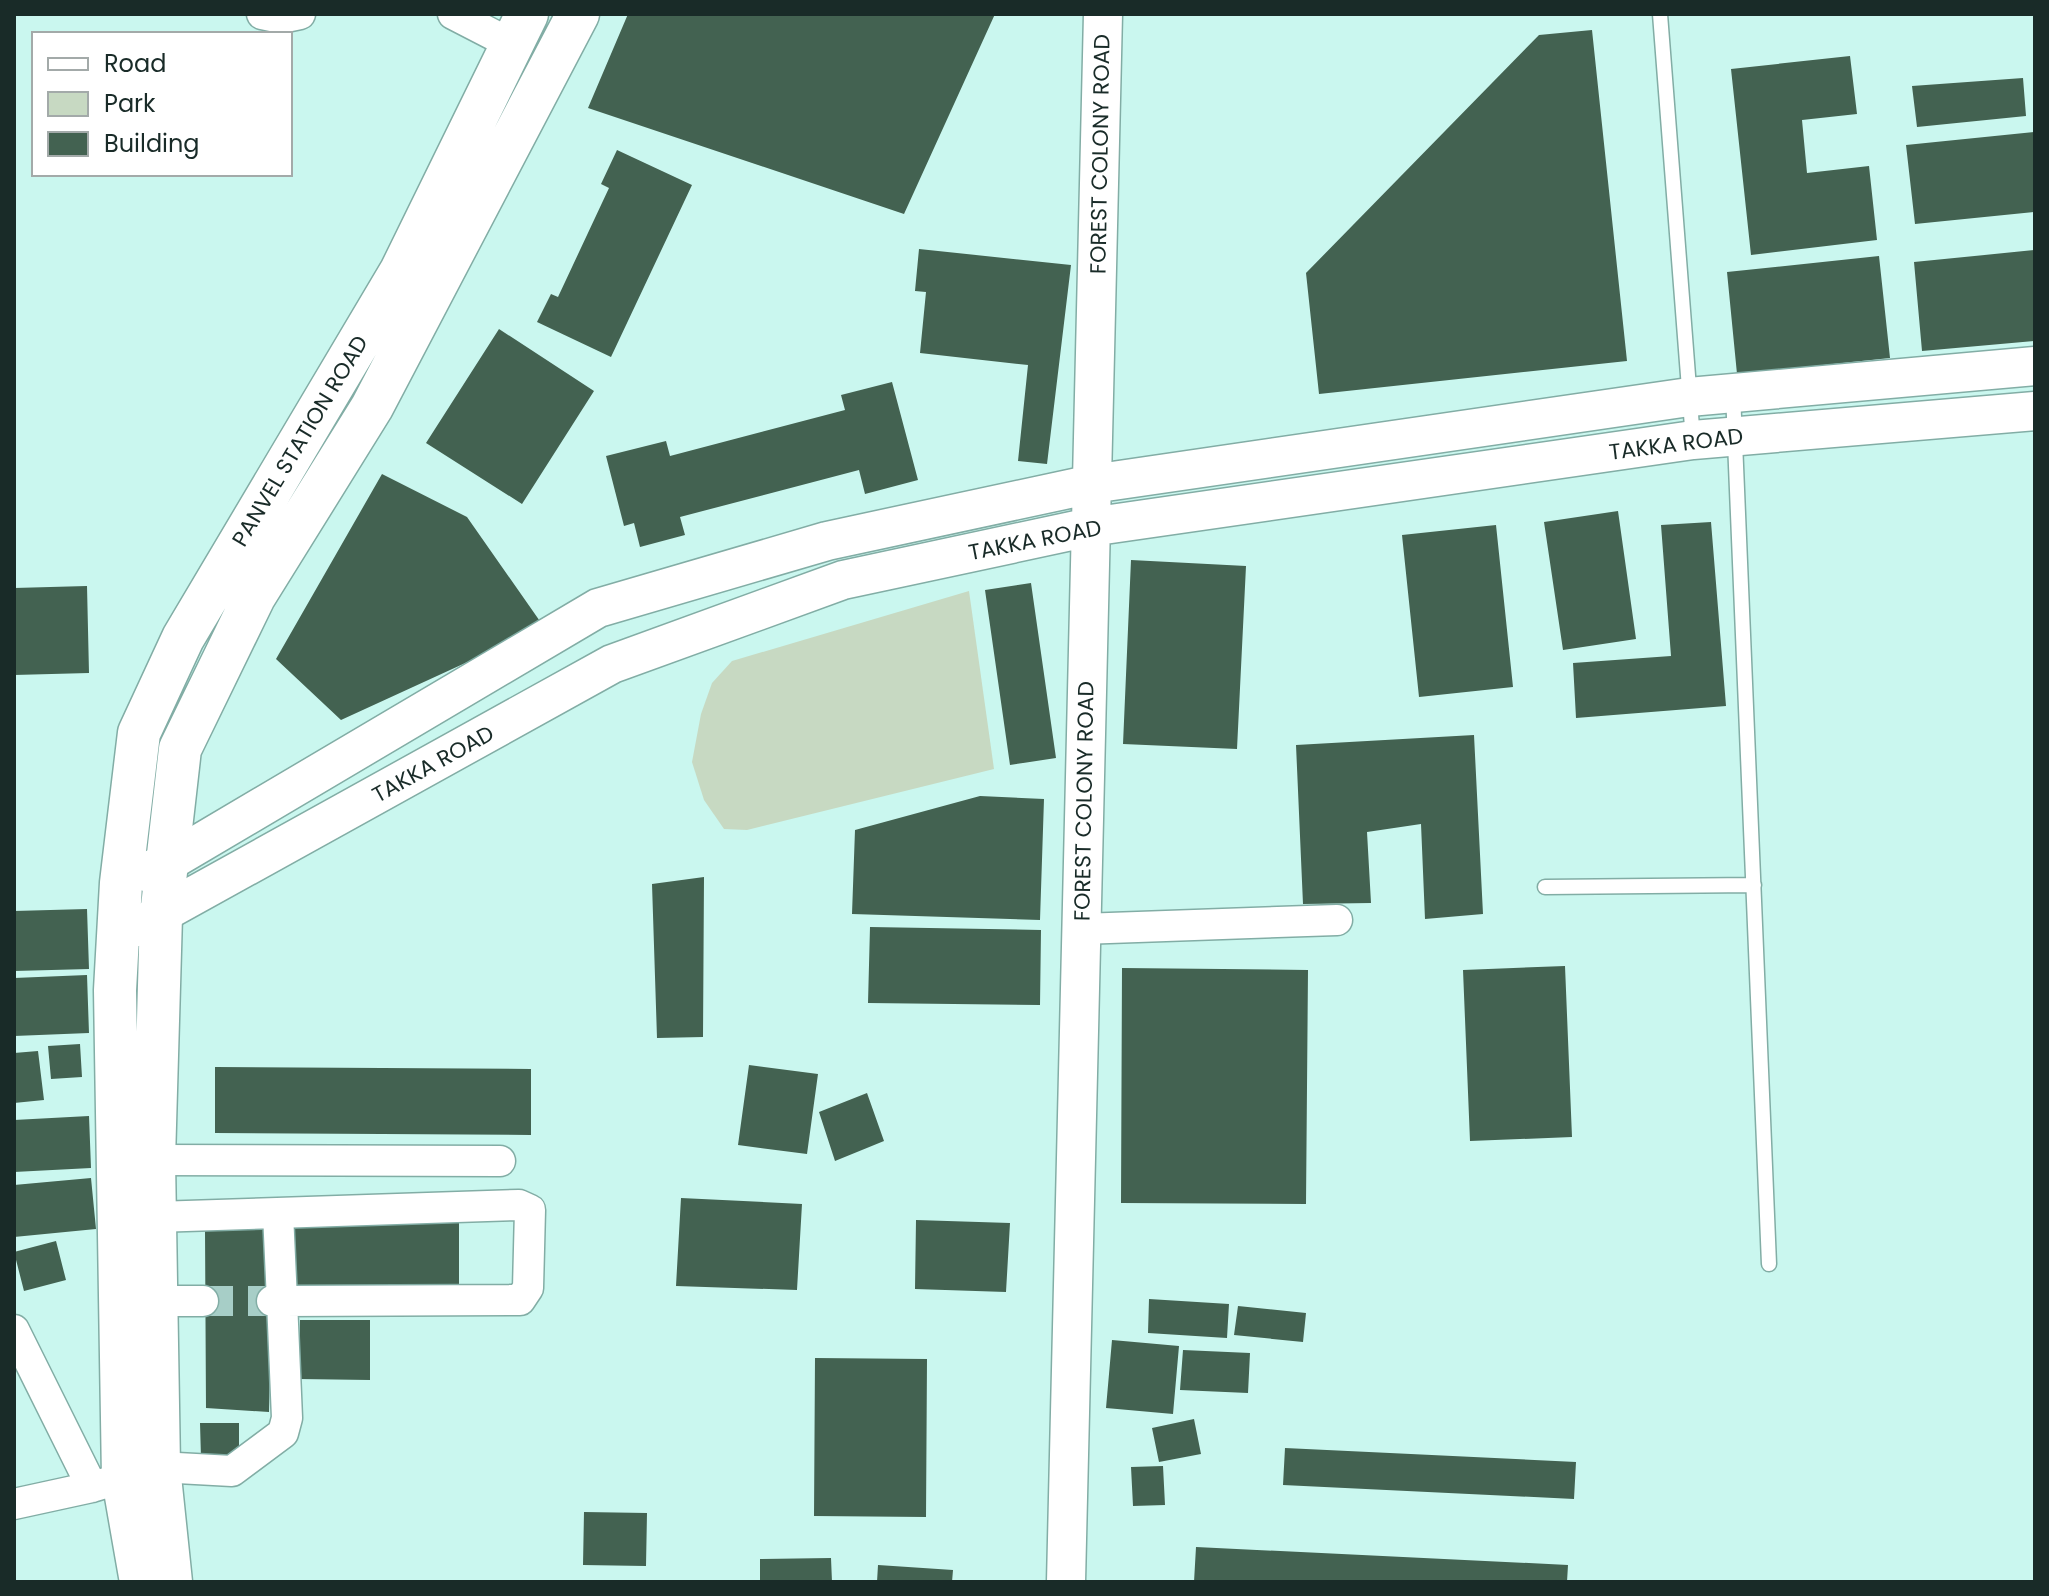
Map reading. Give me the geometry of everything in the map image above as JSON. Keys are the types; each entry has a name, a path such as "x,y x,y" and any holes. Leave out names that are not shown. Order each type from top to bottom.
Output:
{"main road":[{"name":"PANVEL STATION ROAD","path":"125,1478 156,1301 154,1160 161,916 170,861 180,749 254,597 372,407 578,14"},
{"name":"PANVEL STATION ROAD","path":"125,1478 116,936 139,733 183,638 401,271 520,30"},
{"path":"125,1478 141,1582"},
{"path":"125,1478 171,1582"}],"street":[{"path":"262,14 281,18 300,14"},
{"path":"453,14 520,30"},
{"name":"FOREST COLONY ROAD","path":"1066,1582 1101,16"},
{"name":"TAKKA ROAD","path":"121,883 170,861 598,608 827,541 1092,484 1689,397 2035,366"},
{"name":"TAKKA ROAD","path":"116,936 161,916 612,664 843,580 1090,527 1693,440 2035,411"},
{"path":"1081,929 1337,920"},
{"path":"154,1160 500,1161"},
{"path":"155,1217 519,1205 530,1210 528,1288 520,1300 277,1301"},
{"path":"14,1504 125,1478 232,1471 283,1433 287,1418 277,1301 278,1213"},
{"path":"156,1301 203,1301"},
{"path":"14,1330 125,1478"}],"lane":[{"path":"1660,14 1693,440"},
{"path":"1732,391 1769,1264"},
{"path":"1545,887 1754,885"}],"green space":[{"path":"969,591 994,769 747,830 724,829 704,800 692,762 701,714 712,683 732,661"}],"building":[{"path":"628,14 995,14 904,214 588,108"},
{"path":"1592,30 1627,361 1319,394 1306,273 1539,35"},
{"path":"1850,56 1857,114 1802,120 1807,173 1869,166 1877,240 1751,255 1731,69"},
{"path":"2023,78 2026,116 1917,127 1912,86"},
{"path":"2035,132 2035,212 1915,224 1906,145"},
{"path":"617,150 692,185 611,357 537,322 551,294 558,297 609,188 601,184"},
{"path":"919,249 1071,265 1047,464 1018,461 1028,365 920,353 926,292 915,291"},
{"path":"2035,250 2035,341 1922,351 1914,262"},
{"path":"1879,256 1890,358 1737,374 1727,272"},
{"path":"499,329 594,391 522,504 426,443"},
{"path":"892,382 918,480 865,494 859,470 680,517 685,535 640,547 634,523 624,526 606,456 666,441 670,456 845,410 841,395"},
{"path":"382,474 467,517 544,627 341,720 276,659"},
{"path":"1618,511 1636,639 1563,650 1544,522"},
{"path":"1711,522 1726,706 1576,718 1573,663 1671,656 1661,525"},
{"path":"1496,525 1513,687 1419,697 1402,535"},
{"path":"1131,560 1246,566 1237,749 1123,744"},
{"path":"1031,583 1056,758 1010,765 985,590"},
{"path":"87,586 89,673 14,675 14,588"},
{"path":"1474,735 1483,914 1425,919 1421,824 1367,832 1371,903 1303,904 1296,745"},
{"path":"980,796 1044,799 1040,920 852,914 855,830"},
{"path":"704,877 703,1037 657,1038 652,884"},
{"path":"87,909 89,969 14,971 14,911"},
{"path":"870,927 1041,930 1040,1005 868,1003"},
{"path":"1565,966 1572,1137 1470,1141 1463,970"},
{"path":"1122,968 1308,970 1306,1204 1121,1203"},
{"path":"87,975 89,1033 14,1036 14,978"},
{"path":"80,1044 82,1077 51,1079 48,1046"},
{"path":"38,1051 44,1100 14,1103 14,1053"},
{"path":"749,1065 818,1074 807,1154 738,1145"},
{"path":"215,1067 531,1069 531,1135 215,1133"},
{"path":"867,1093 884,1141 835,1161 819,1112"},
{"path":"89,1116 91,1168 14,1172 14,1120"},
{"path":"91,1178 96,1229 14,1237 14,1185"},
{"path":"681,1198 802,1204 797,1290 676,1286"},
{"path":"286,1219 459,1220 459,1291 286,1289"},
{"path":"916,1220 1010,1223 1006,1292 915,1289"},
{"path":"205,1230 273,1230 269,1412 206,1408"},
{"path":"56,1241 66,1280 24,1291 14,1252"},
{"path":"1149,1299 1229,1304 1227,1338 1148,1333"},
{"path":"1238,1306 1306,1313 1303,1342 1234,1335"},
{"path":"300,1320 370,1320 370,1380 299,1379"},
{"path":"1112,1340 1179,1346 1173,1414 1106,1408"},
{"path":"1183,1350 1250,1353 1248,1393 1180,1390"},
{"path":"815,1358 927,1359 926,1517 814,1516"},
{"path":"1194,1419 1201,1454 1159,1462 1152,1428"},
{"path":"200,1423 239,1423 239,1458 201,1458"},
{"path":"1285,1448 1576,1462 1574,1499 1283,1485"},
{"path":"1163,1466 1165,1505 1133,1506 1131,1467"},
{"path":"584,1512 647,1513 646,1566 583,1565"},
{"path":"1196,1547 1568,1565 1567,1582 1194,1582"},
{"path":"831,1558 832,1582 760,1582 760,1559"},
{"path":"878,1565 953,1570 952,1582 877,1582"}],"tunnel":[{"path":"203,1301 272,1301"}]}
